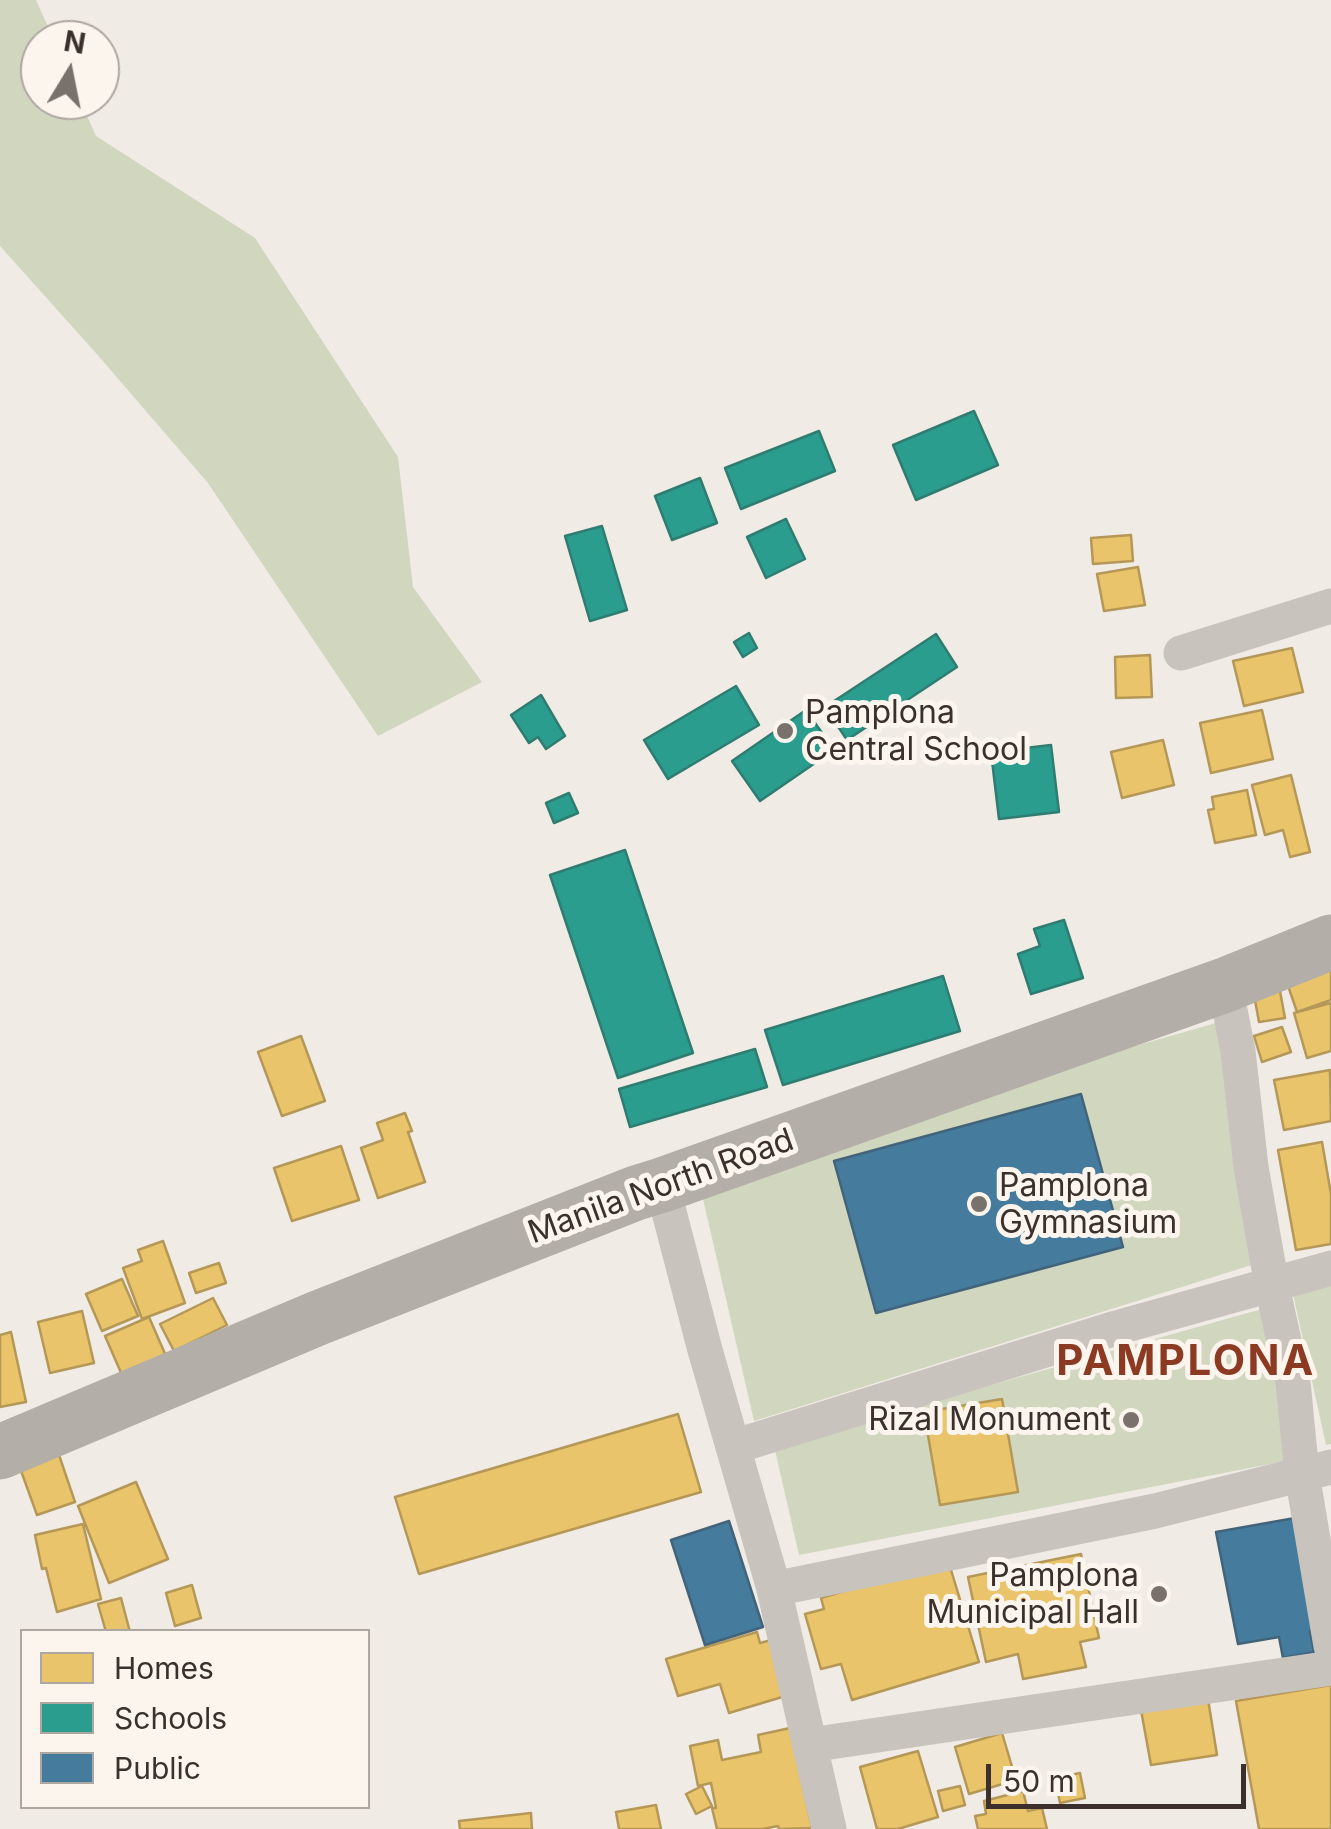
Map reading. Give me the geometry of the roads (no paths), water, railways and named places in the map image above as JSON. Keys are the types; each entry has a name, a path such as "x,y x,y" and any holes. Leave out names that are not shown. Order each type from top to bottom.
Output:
{"highway":[{"name":"Manila North Road","path":"0,1452 318,1318 636,1192 1225,985 1331,942"}],"street":[{"path":"1181,653 1331,606"},
{"path":"1225,985 1272,1286 1316,1470 1331,1646"},
{"path":"662,1186 774,1589 829,1829"},
{"path":"734,1448 1116,1328 1331,1268"},
{"path":"774,1589 1155,1511 1316,1470"},
{"path":"810,1745 1331,1668"}],"place":[{"name":"Pamplona Central School","path":"785,731"},
{"name":"Pamplona Gymnasium","path":"979,1204"},
{"name":"Rizal Monument","path":"1131,1420"},
{"name":"Pamplona Municipal Hall","path":"1159,1594"}],"district":[{"name":"PAMPLONA","path":"1186,1362"}]}
